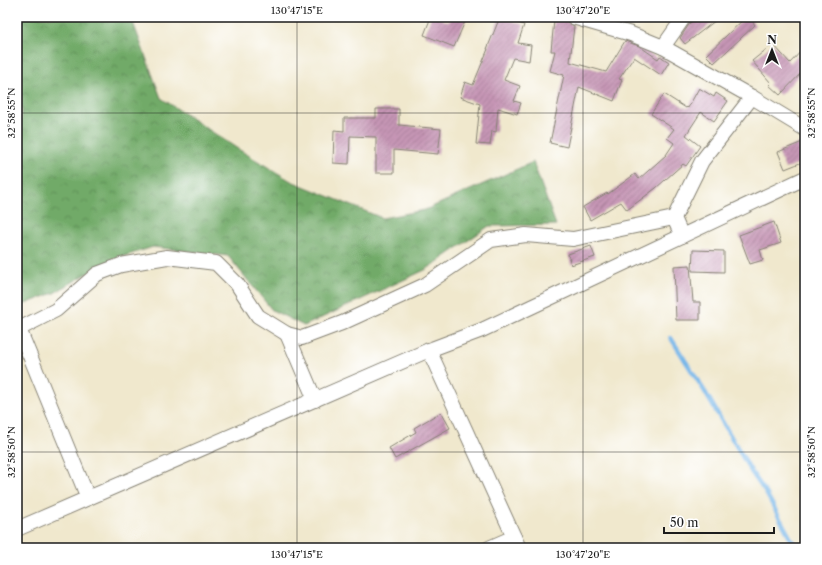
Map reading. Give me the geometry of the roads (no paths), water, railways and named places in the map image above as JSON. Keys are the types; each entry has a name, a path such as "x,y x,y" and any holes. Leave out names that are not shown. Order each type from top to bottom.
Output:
{"street":[{"path":"573,17 631,34 663,47 752,97 805,130"},
{"path":"663,47 684,17"},
{"path":"674,218 702,162 752,97"},
{"path":"17,529 429,350 482,330 805,178"},
{"path":"674,218 682,236"},
{"path":"88,498 18,330 56,310 97,274 121,265 167,257 216,262 237,284 258,316 287,334 302,338 342,323 426,285 491,240 526,235 573,239 674,218"},
{"path":"287,334 315,400"},
{"path":"429,350 516,543 489,548"}],"waterway":[{"path":"671,338 705,392 752,473 766,493 796,548"}]}
